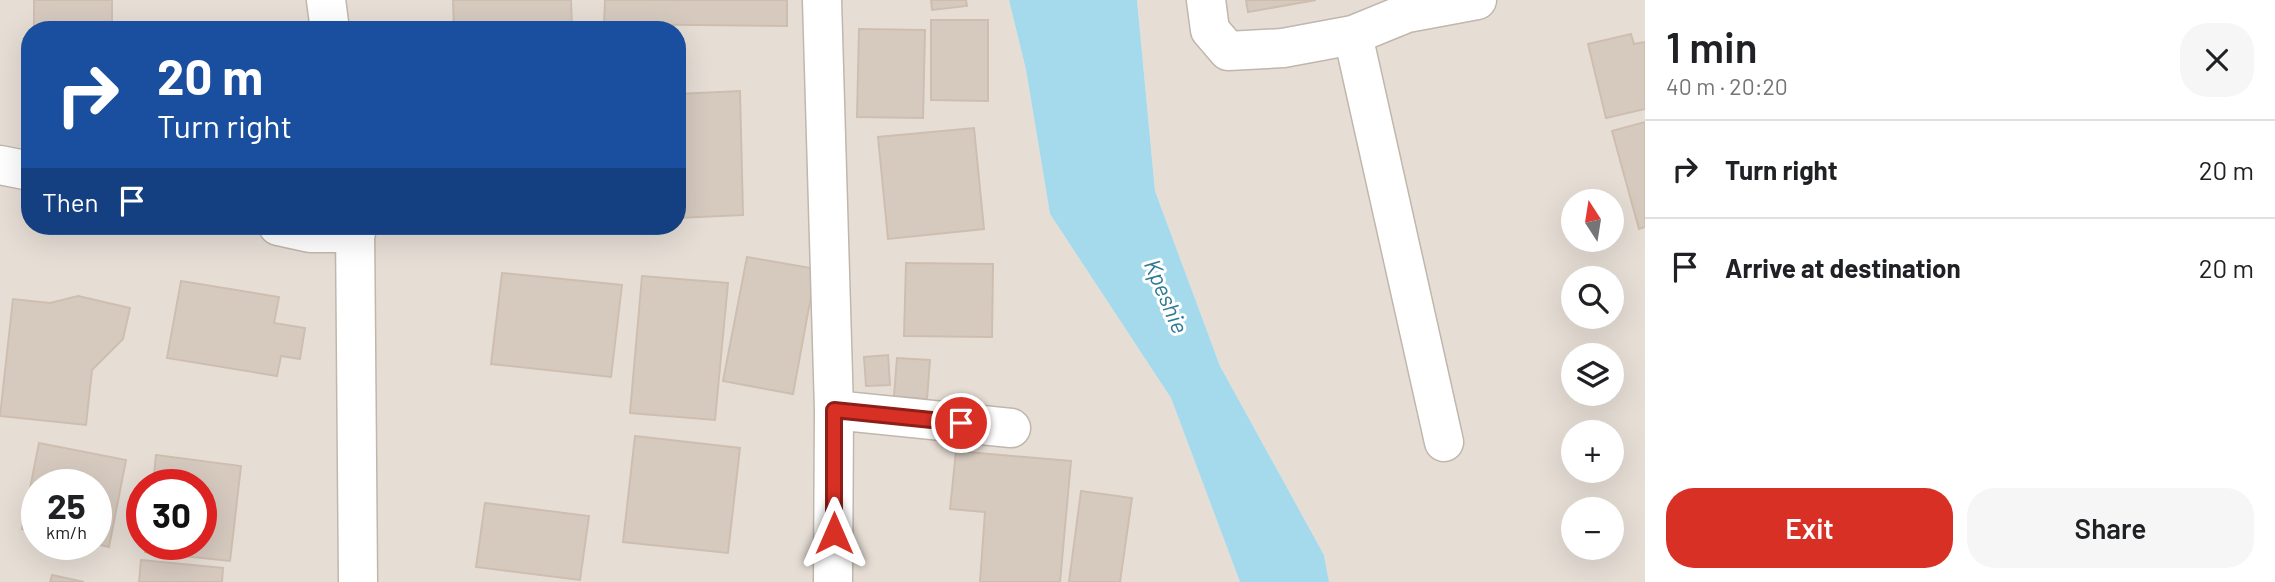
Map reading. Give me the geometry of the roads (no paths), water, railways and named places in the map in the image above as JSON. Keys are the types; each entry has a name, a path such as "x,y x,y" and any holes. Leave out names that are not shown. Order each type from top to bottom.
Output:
{"street":[{"path":"326,0 329,21"},
{"path":"822,0 834,410 833,582"},
{"path":"1206,0 1210,30 1228,51 1283,48 1353,35 1407,13 1477,0"},
{"path":"1353,35 1444,442"},
{"path":"0,165 21,169"},
{"path":"356,235 358,582"},
{"path":"834,410 1011,428"}],"water":[{"name":"Kpeshie","path":"1009,0 1137,0 1155,191 1220,366 1324,555 1329,582 1240,582 1171,398 1050,214 1026,70"}]}
